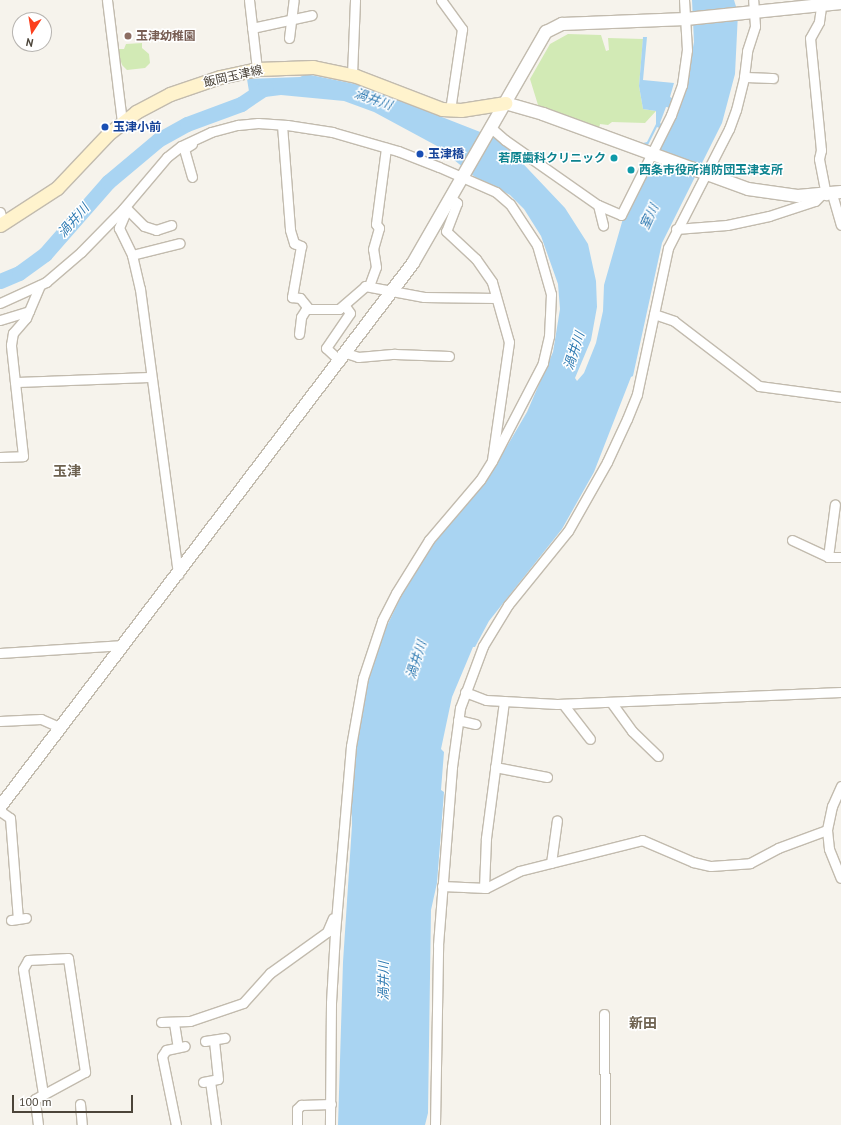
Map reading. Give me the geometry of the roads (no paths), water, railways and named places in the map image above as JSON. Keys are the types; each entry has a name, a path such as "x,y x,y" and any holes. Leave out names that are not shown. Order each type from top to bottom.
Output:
{"main road":[{"name":"飯岡玉津線","path":"1,220 57,188 122,122 170,94 220,77 257,69 313,68 352,75 422,103 450,110 505,103"}],"street":[{"path":"107,0 122,122"},
{"path":"249,0 257,69"},
{"path":"289,38 294,0"},
{"path":"352,75 355,0"},
{"path":"441,0 462,29 450,110"},
{"path":"489,130 598,205 621,215 652,155 675,104 685,71 689,19 684,0"},
{"path":"0,807 413,264 546,32 555,27 689,19 743,13 754,6 822,2 841,3"},
{"path":"822,2 819,22 810,38 821,150 819,159 841,225"},
{"path":"435,1125 436,1005 442,886 458,720 465,692 483,646 494,628 520,590 568,531 607,462 637,394 668,248 703,173 729,129 744,77 747,51 756,26 754,6"},
{"path":"252,28 312,15"},
{"path":"744,77 773,78"},
{"path":"505,103 543,114 652,155 764,192 830,194"},
{"path":"282,124 290,230 294,243 301,246 292,297 300,298 308,308 334,310 345,306 361,288 369,286 393,292 430,298 496,298"},
{"path":"0,303 40,285 82,252 126,208 167,157 194,140 238,125 282,124 332,132 386,148 463,176 496,192 510,204 537,245 551,294 549,336 543,363 492,461 416,560 396,593 371,651 355,717 337,908 331,1003 330,1125"},
{"path":"192,177 184,149 192,144 194,140"},
{"path":"369,286 376,267 373,249 379,228 376,224 386,148"},
{"path":"676,229 727,225 769,216 815,201 830,194"},
{"path":"451,198 457,203 446,231 486,270 492,282 509,349 491,452 492,461"},
{"path":"598,205 602,225"},
{"path":"126,208 144,226 156,230 171,225"},
{"path":"126,208 119,228 132,255 140,289 178,574"},
{"path":"132,255 180,243"},
{"path":"0,457 23,456 15,382 10,359 12,338 29,311 40,285"},
{"path":"345,306 350,313 326,348 343,357 358,358 395,354 449,356"},
{"path":"299,334 301,317 308,308"},
{"path":"0,320 29,311"},
{"path":"654,314 674,320 759,386 841,397"},
{"path":"15,382 151,377"},
{"path":"828,557 835,504"},
{"path":"792,540 828,557 841,557"},
{"path":"0,653 124,644"},
{"path":"465,692 486,700 562,704 841,692"},
{"path":"484,888 486,838 504,701"},
{"path":"611,702 632,731 658,756"},
{"path":"562,704 590,739"},
{"path":"0,721 41,719 61,728"},
{"path":"458,720 476,724"},
{"path":"495,767 547,777"},
{"path":"841,786 832,806 827,830 829,849 841,878"},
{"path":"0,811 10,818 18,919"},
{"path":"551,863 557,820"},
{"path":"442,886 484,888 520,871 642,840 700,864 750,863 778,848 827,830"},
{"path":"161,1022 174,1023 190,1021 243,1003 270,973 331,928 334,910 337,908"},
{"path":"38,1125 35,1099 85,1072 68,958 28,960 23,969 43,1094"},
{"path":"604,1014 605,1125"},
{"path":"174,1023 182,1047 166,1050 162,1056 176,1125"},
{"path":"216,1125 206,1081 218,1079 210,1040 225,1038"},
{"path":"80,1104 82,1125"},
{"path":"297,1125 297,1109 301,1105 331,1104"}],"water":[{"name":"室川","path":"692,0 734,0 738,13 735,74 722,123 662,243 633,376 631,377 594,472 562,529 489,621 475,647 473,647 452,697 441,749 444,752 441,790 444,792 437,883 431,910 428,1113 425,1125 338,1125 343,962 352,825 351,795 360,710 367,678 383,634 408,582 434,543 489,477 527,412 553,352 560,309 558,284 541,236 524,209 510,195 475,177 437,146 374,112 344,101 281,95 265,97 251,104 247,79 300,77 306,74 360,85 493,137 511,151 565,208 588,244 596,281 597,307 591,340 575,378 577,381 584,373 596,343 603,311 604,285 624,215 628,212 668,132 657,127 648,145 643,143 647,142 656,124 656,111 643,109 639,86 643,37 647,37 643,80 674,83 670,97 682,103 694,42","holes":["666,107 679,109 669,129 660,123"]}],"waterway":[{"name":"渦井川","path":"0,281 19,273 45,254 108,182 158,140 187,124 241,104 266,87"}],"place":[{"name":"玉津幼稚園","path":"128,36"},
{"name":"玉津小前","path":"105,127"},
{"name":"玉津橋","path":"420,154"},
{"name":"若原歯科クリニック","path":"614,158"},
{"name":"西条市役所消防団玉津支所","path":"631,170"}],"district":[{"name":"玉津","path":"67,471"},
{"name":"新田","path":"643,1023"}]}
